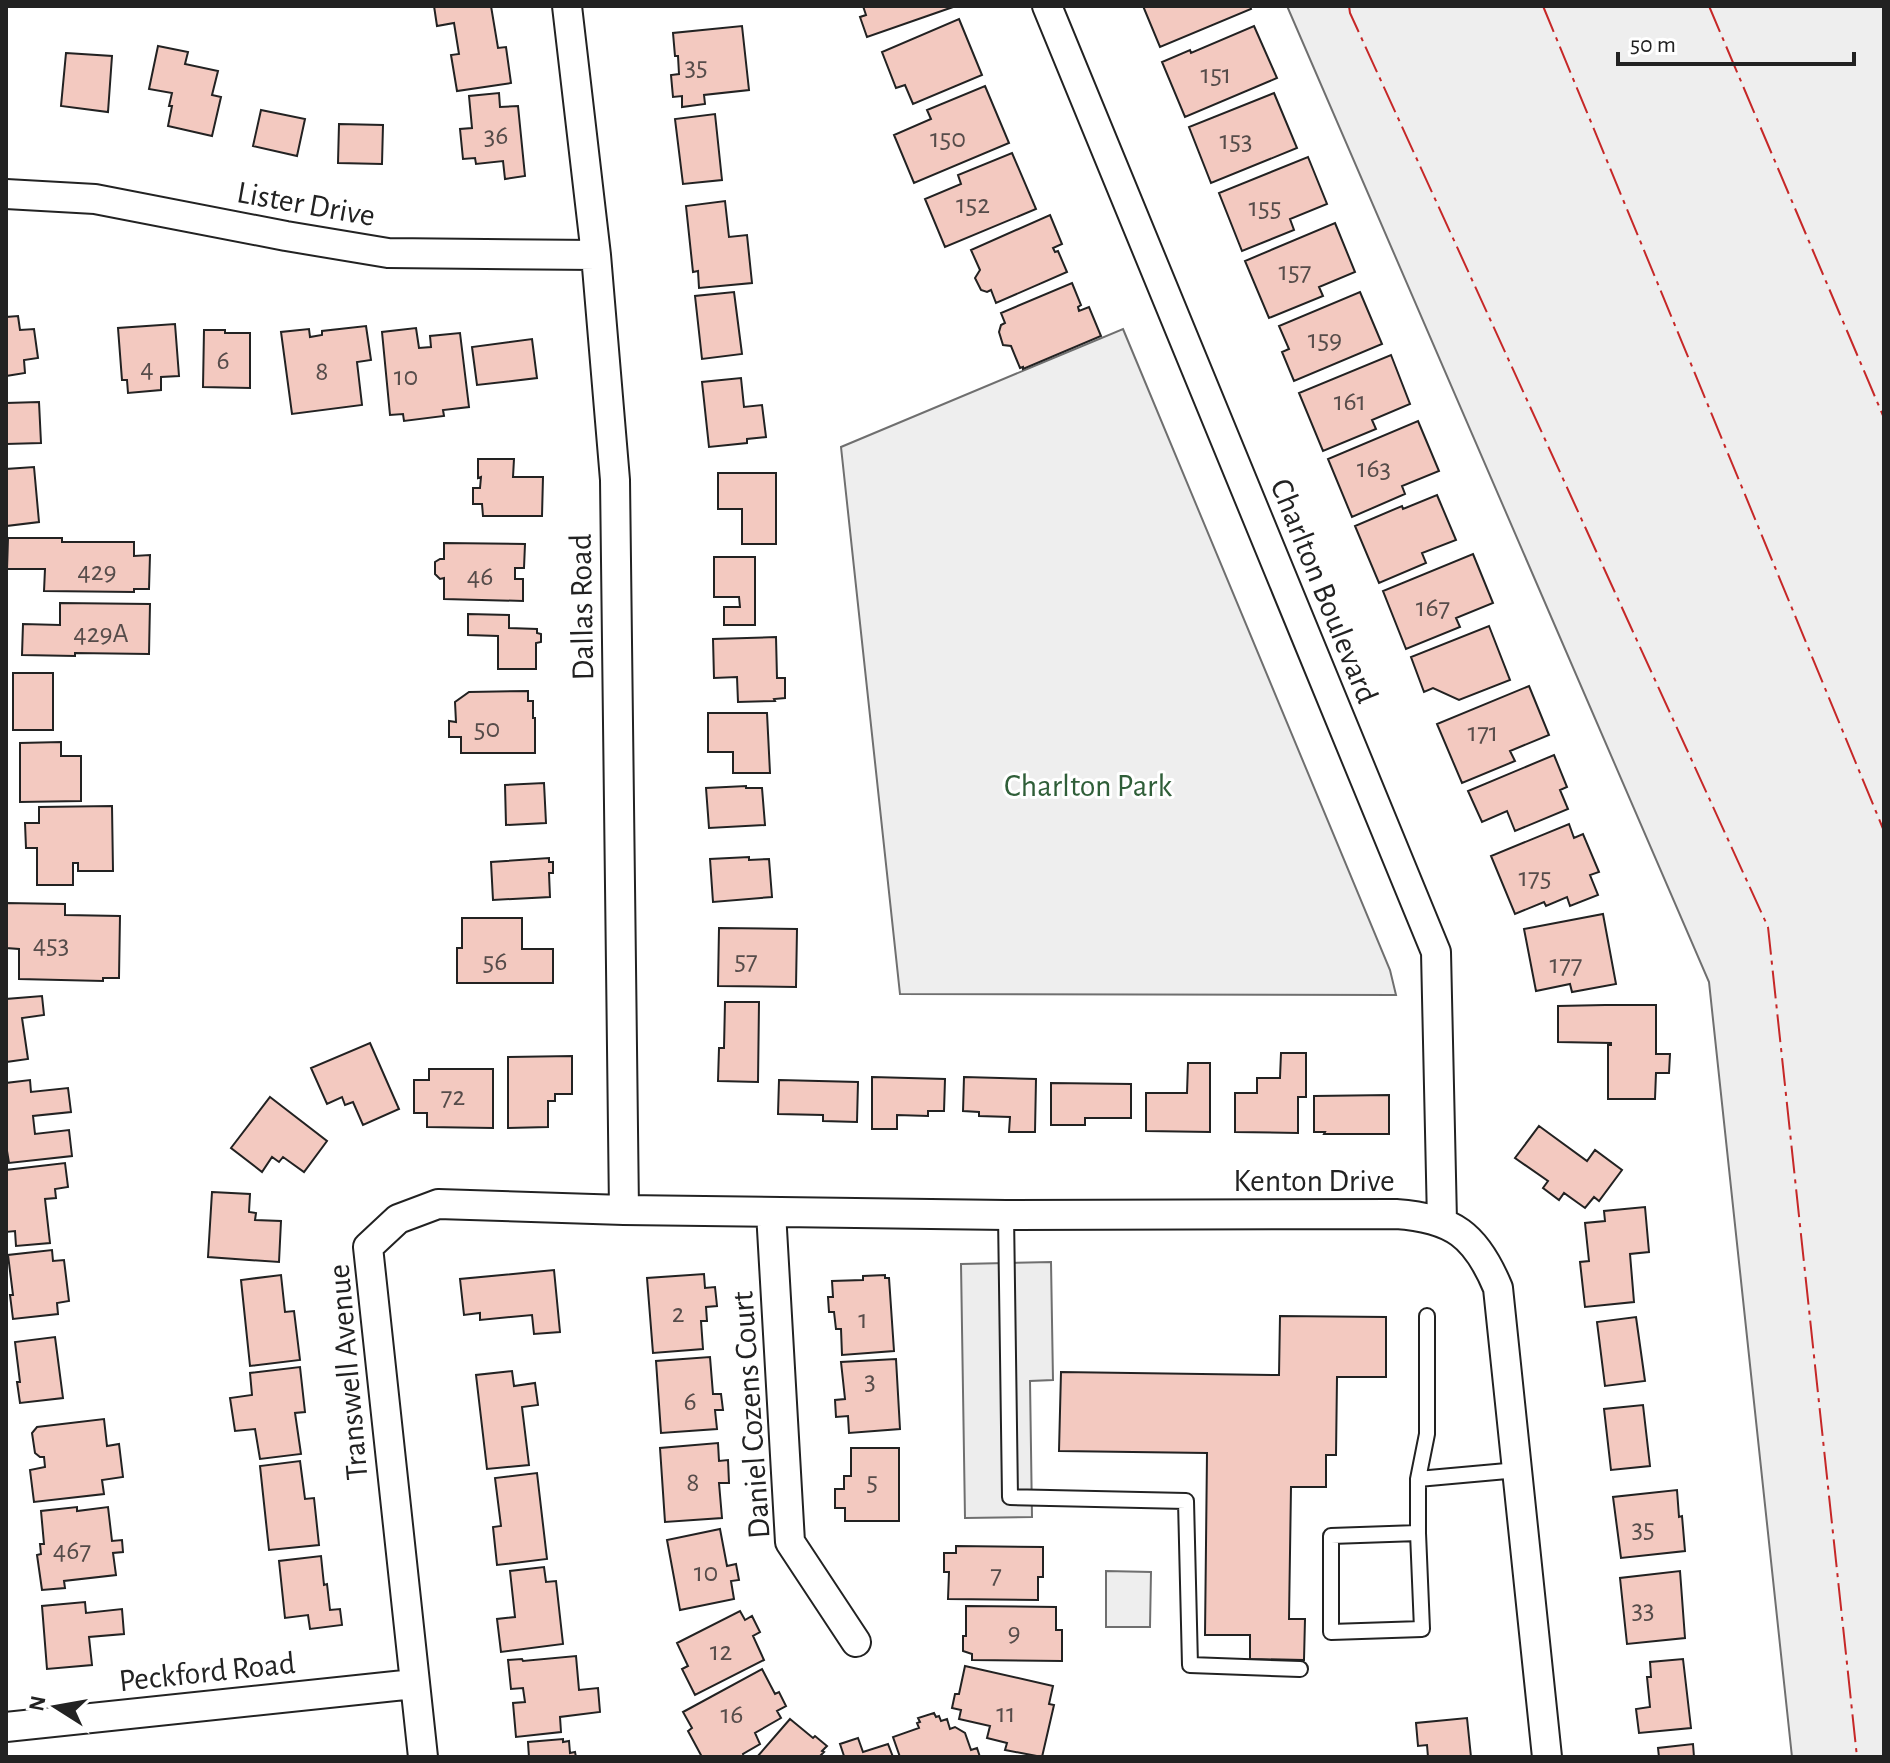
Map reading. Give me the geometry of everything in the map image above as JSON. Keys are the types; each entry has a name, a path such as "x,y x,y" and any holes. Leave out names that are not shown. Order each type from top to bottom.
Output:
{"street":[{"name":"Dallas Road","path":"567,6 596,255 615,480 624,1210"},
{"name":"Charlton Boulevard","path":"1047,6 1436,952 1442,1221"},
{"name":"Lister Drive","path":"6,194 95,199 388,253 596,255"},
{"name":"Transwell Avenue","path":"423,1757 368,1247 398,1219 438,1204 624,1210"},
{"name":"Kenton Drive","path":"624,1210 1006,1215 1396,1214 1442,1221 1468,1237 1488,1262 1498,1288 1547,1757"},
{"name":"Daniel Cozens Court","path":"771,1212 790,1542 856,1642"},
{"name":"Peckford Road","path":"6,1727 414,1684"}],"lane":[{"path":"1006,1215 1010,1497 1186,1501 1190,1665 1300,1669"},
{"path":"1418,1533 1331,1536 1331,1632 1422,1629 1418,1479 1427,1434 1427,1316"},
{"path":"1418,1479 1518,1470"}],"green space":[{"path":"1287,6 1884,6 1884,1757 1792,1757 1709,982"},
{"name":"Charlton Park","path":"1123,329 1390,970 1396,995 900,994 841,447"},
{"path":"1106,1571 1151,1572 1150,1627 1106,1627"}],"shaded area":[{"path":"1051,1262 1053,1380 1030,1381 1032,1517 965,1518 961,1264"}],"building":[{"path":"434,6 491,6 498,48 506,47 511,83 457,91 451,55 459,54 454,23 437,26"},
{"path":"863,6 953,7 867,37 860,17 866,15"},
{"path":"1143,6 1250,6 1251,9 1160,47"},
{"path":"959,19 982,75 913,104 905,85 896,88 882,52"},
{"path":"742,26 749,90 704,95 705,104 682,107 682,96 673,97 671,75 679,74 673,33"},
{"path":"1254,26 1277,78 1185,117 1162,62"},
{"path":"158,46 188,52 185,64 218,71 212,95 221,97 212,136 168,126 172,93 149,89"},
{"path":"66,53 112,56 108,112 61,106"},
{"path":"985,86 1009,143 914,183 894,135 931,119 927,110"},
{"path":"499,93 500,107 518,106 525,176 505,179 503,161 476,164 475,158 463,159 460,129 472,128 469,96"},
{"path":"1274,93 1297,148 1211,183 1189,127"},
{"path":"261,110 305,119 297,156 253,146"},
{"path":"715,114 722,180 683,184 675,119"},
{"path":"339,124 383,125 382,164 338,163"},
{"path":"1012,153 1036,209 945,247 925,199 961,184 958,175"},
{"path":"1308,157 1327,204 1290,219 1294,230 1242,251 1219,193"},
{"path":"725,201 729,237 747,235 752,283 699,288 698,271 693,272 686,206"},
{"path":"1050,215 1062,244 1053,248 1055,252 1058,251 1067,272 996,303 991,290 981,290 975,278 980,270 971,250"},
{"path":"1335,223 1355,272 1319,287 1323,296 1269,318 1245,261"},
{"path":"1072,283 1081,305 1079,311 1089,307 1101,336 1020,368 1011,346 1003,345 999,332 1005,323 1001,313"},
{"path":"734,292 742,354 702,359 695,296"},
{"path":"1360,292 1382,344 1294,381 1282,352 1289,349 1279,326"},
{"path":"18,316 20,330 34,329 38,358 24,360 25,373 6,376 6,317"},
{"path":"175,324 179,376 161,377 161,390 128,393 127,380 122,380 118,328"},
{"path":"366,326 371,360 357,362 362,405 292,414 281,332 309,329 310,337 322,335 322,331"},
{"path":"416,328 419,348 431,347 430,336 460,333 469,407 443,410 444,416 404,421 403,414 390,415 382,332"},
{"path":"204,330 250,333 250,388 203,387"},
{"path":"532,339 537,378 477,385 472,347"},
{"path":"1391,355 1410,404 1372,420 1376,429 1323,451 1299,393"},
{"path":"741,378 744,407 762,405 766,437 747,439 747,443 709,447 702,382"},
{"path":"39,402 41,443 6,444 6,403"},
{"path":"1418,421 1439,471 1402,486 1405,494 1352,517 1328,459"},
{"path":"478,459 514,459 513,477 543,477 542,516 483,516 482,504 473,504 473,488 480,488"},
{"path":"34,467 39,522 6,526 6,469"},
{"path":"718,473 776,473 776,544 742,544 742,509 718,509"},
{"path":"1437,495 1456,540 1422,553 1426,563 1379,583 1355,526"},
{"path":"8,538 134,542 134,556 150,555 149,589 134,589 134,592 44,591 45,569 7,569"},
{"path":"444,543 525,544 524,568 515,568 515,579 523,579 523,601 444,599 444,578 440,579 435,574 435,562 444,559"},
{"path":"1473,554 1493,603 1456,618 1460,627 1406,649 1383,591"},
{"path":"714,557 755,557 755,625 724,625 724,607 740,607 739,597 714,597"},
{"path":"60,603 150,604 149,654 22,655 23,624 60,625"},
{"path":"468,614 509,615 509,628 537,629 541,642 536,643 536,669 498,669 498,636 468,635"},
{"path":"1489,626 1510,680 1459,700 1433,688 1424,692 1411,657"},
{"path":"776,637 777,678 785,678 785,698 738,702 737,677 714,678 713,639"},
{"path":"13,673 53,673 53,730 13,730"},
{"path":"1529,686 1549,735 1510,751 1515,761 1462,783 1437,724"},
{"path":"528,691 528,701 533,701 535,718 535,753 461,753 461,737 449,737 449,721 456,722 455,702 469,692"},
{"path":"708,713 767,713 770,773 733,773 733,752 708,752"},
{"path":"61,742 61,756 81,756 81,801 20,802 20,743"},
{"path":"1554,755 1567,787 1560,790 1568,809 1515,831 1507,811 1482,822 1468,791"},
{"path":"544,783 546,823 506,825 505,785"},
{"path":"706,788 762,788 765,825 709,828"},
{"path":"112,806 113,871 78,871 78,863 73,863 73,885 37,885 37,848 26,848 25,823 39,823 39,807"},
{"path":"1569,824 1574,838 1583,834 1599,872 1590,875 1598,895 1570,906 1567,897 1546,906 1544,902 1515,914 1491,856"},
{"path":"749,857 749,860 769,859 772,897 713,902 710,859"},
{"path":"549,858 549,862 553,862 553,873 549,873 550,897 493,900 491,862"},
{"path":"6,903 65,904 65,915 120,916 119,978 103,978 103,981 19,979 19,949 6,948"},
{"path":"1603,914 1616,984 1572,992 1570,984 1536,991 1524,929"},
{"path":"462,918 522,918 522,949 553,949 553,983 457,983 457,948 462,948"},
{"path":"719,928 797,929 796,987 718,986"},
{"path":"42,996 44,1015 22,1018 28,1059 6,1062 6,999"},
{"path":"725,1002 759,1002 758,1082 718,1081 719,1048 724,1048"},
{"path":"1656,1005 1656,1054 1670,1054 1669,1073 1656,1073 1655,1099 1608,1099 1608,1045 1611,1043 1558,1042 1558,1006"},
{"path":"370,1043 399,1109 363,1125 353,1102 345,1105 342,1097 327,1104 311,1068"},
{"path":"1281,1053 1306,1053 1306,1097 1298,1097 1298,1133 1235,1132 1235,1093 1257,1093 1257,1078 1280,1078"},
{"path":"572,1056 572,1094 555,1094 555,1101 548,1101 548,1127 508,1128 508,1057"},
{"path":"1188,1063 1210,1063 1210,1132 1146,1131 1146,1093 1187,1093"},
{"path":"429,1069 493,1069 493,1128 427,1127 427,1113 414,1113 414,1080 429,1080"},
{"path":"872,1077 945,1079 944,1111 928,1111 928,1116 897,1115 897,1129 872,1129"},
{"path":"964,1077 1036,1079 1035,1132 1009,1132 1010,1117 979,1116 979,1112 963,1111"},
{"path":"30,1080 31,1092 68,1088 71,1112 33,1116 35,1134 69,1130 72,1156 9,1163 6,1083"},
{"path":"779,1080 858,1082 857,1122 823,1121 823,1115 778,1114"},
{"path":"1051,1083 1131,1084 1131,1118 1085,1118 1085,1125 1051,1125"},
{"path":"1389,1095 1389,1134 1314,1132 1314,1096"},
{"path":"270,1097 327,1141 304,1172 283,1157 279,1162 272,1157 262,1172 231,1148"},
{"path":"1539,1126 1587,1161 1595,1150 1622,1170 1599,1201 1594,1197 1585,1208 1564,1193 1559,1200 1543,1188 1548,1181 1515,1158"},
{"path":"65,1163 68,1187 55,1189 56,1198 45,1199 50,1243 16,1246 15,1231 6,1232 6,1170"},
{"path":"212,1192 250,1194 249,1212 256,1213 255,1220 281,1221 279,1262 208,1257"},
{"path":"1645,1207 1649,1252 1630,1254 1634,1302 1585,1307 1580,1262 1589,1261 1585,1223 1605,1221 1604,1211"},
{"path":"52,1250 53,1261 64,1260 69,1301 57,1303 58,1314 13,1319 8,1255"},
{"path":"554,1270 560,1332 534,1334 532,1315 480,1320 480,1313 464,1315 460,1279"},
{"path":"704,1274 705,1288 715,1287 717,1306 706,1307 707,1321 701,1321 703,1349 653,1353 647,1278"},
{"path":"281,1275 285,1312 294,1311 300,1360 250,1366 241,1280"},
{"path":"885,1275 889,1278 894,1351 842,1355 841,1329 836,1329 834,1312 829,1312 828,1297 833,1297 832,1281 863,1280 863,1276"},
{"path":"1280,1316 1386,1317 1386,1377 1337,1377 1336,1455 1326,1455 1326,1487 1291,1487 1289,1619 1305,1619 1304,1660 1250,1659 1250,1635 1205,1635 1207,1453 1059,1451 1061,1372 1279,1375"},
{"path":"1636,1317 1645,1381 1605,1386 1597,1322"},
{"path":"55,1337 63,1398 20,1403 15,1342"},
{"path":"710,1357 713,1394 721,1394 723,1410 715,1410 717,1429 661,1433 656,1361"},
{"path":"896,1359 900,1429 849,1433 848,1416 836,1417 835,1400 845,1399 841,1362"},
{"path":"300,1367 305,1412 295,1413 301,1454 260,1459 255,1429 235,1431 230,1398 252,1395 250,1373"},
{"path":"512,1371 514,1386 535,1383 538,1405 522,1407 529,1465 487,1469 476,1375"},
{"path":"1643,1405 1650,1466 1611,1470 1604,1409"},
{"path":"104,1419 107,1446 119,1444 123,1477 102,1480 104,1494 34,1502 30,1470 45,1467 44,1457 35,1453 32,1433 37,1427"},
{"path":"718,1443 719,1461 728,1460 729,1483 719,1483 722,1518 665,1522 660,1448"},
{"path":"851,1448 899,1448 899,1521 845,1521 845,1508 835,1508 835,1489 844,1489 844,1476 851,1476"},
{"path":"300,1461 305,1499 314,1498 319,1545 269,1550 260,1466"},
{"path":"537,1473 547,1559 497,1565 493,1527 501,1526 495,1478"},
{"path":"1677,1490 1685,1551 1621,1558 1613,1497"},
{"path":"77,1507 77,1511 108,1507 112,1541 122,1540 123,1552 113,1553 116,1575 64,1581 65,1588 42,1590 37,1555 41,1554 40,1544 44,1544 41,1511"},
{"path":"720,1529 727,1566 736,1564 739,1580 731,1581 734,1599 680,1610 667,1540"},
{"path":"956,1546 1043,1547 1043,1577 1038,1577 1038,1600 948,1599 949,1572 944,1572 944,1553 956,1553"},
{"path":"321,1556 330,1610 340,1609 342,1625 310,1629 308,1615 285,1618 279,1561"},
{"path":"544,1567 546,1582 556,1581 563,1644 501,1652 497,1619 515,1617 510,1571"},
{"path":"1680,1571 1685,1638 1627,1644 1620,1578"},
{"path":"85,1602 86,1613 122,1609 124,1634 89,1637 92,1665 47,1669 42,1606"},
{"path":"966,1606 1056,1607 1056,1630 1062,1630 1062,1661 972,1660 972,1654 963,1651"},
{"path":"740,1611 745,1620 752,1616 760,1632 753,1636 764,1660 695,1695 682,1669 688,1666 677,1643"},
{"path":"576,1656 579,1690 598,1688 600,1712 560,1717 561,1732 516,1737 513,1703 525,1702 523,1688 511,1689 508,1660"},
{"path":"1683,1659 1691,1728 1639,1733 1636,1709 1650,1707 1647,1677 1651,1677 1650,1662"},
{"path":"965,1666 1053,1686 1049,1704 1054,1705 1042,1757 1005,1750 1007,1743 987,1738 990,1726 959,1719 961,1710 952,1708 955,1694 959,1694"},
{"path":"762,1669 775,1694 779,1692 786,1706 777,1711 781,1718 755,1733 760,1744 743,1754 744,1757 702,1757 688,1731 692,1728 683,1712"},
{"path":"934,1713 941,1721 947,1719 950,1729 955,1727 965,1733 971,1750 977,1748 980,1757 900,1757 893,1737 919,1728 918,1718"},
{"path":"1467,1718 1471,1757 1428,1757 1427,1745 1418,1746 1416,1723"},
{"path":"790,1719 827,1746 822,1751 823,1757 757,1757"},
{"path":"858,1738 863,1752 888,1744 893,1757 840,1757 844,1756 840,1744"},
{"path":"563,1739 563,1742 569,1741 570,1753 575,1752 576,1757 529,1757 528,1742"},
{"path":"1693,1744 1694,1757 1659,1757 1658,1748"}],"power":[{"path":"1349,6 1768,927 1857,1757"},
{"path":"1543,6 1884,831"},
{"path":"1709,6 1884,418"}]}
